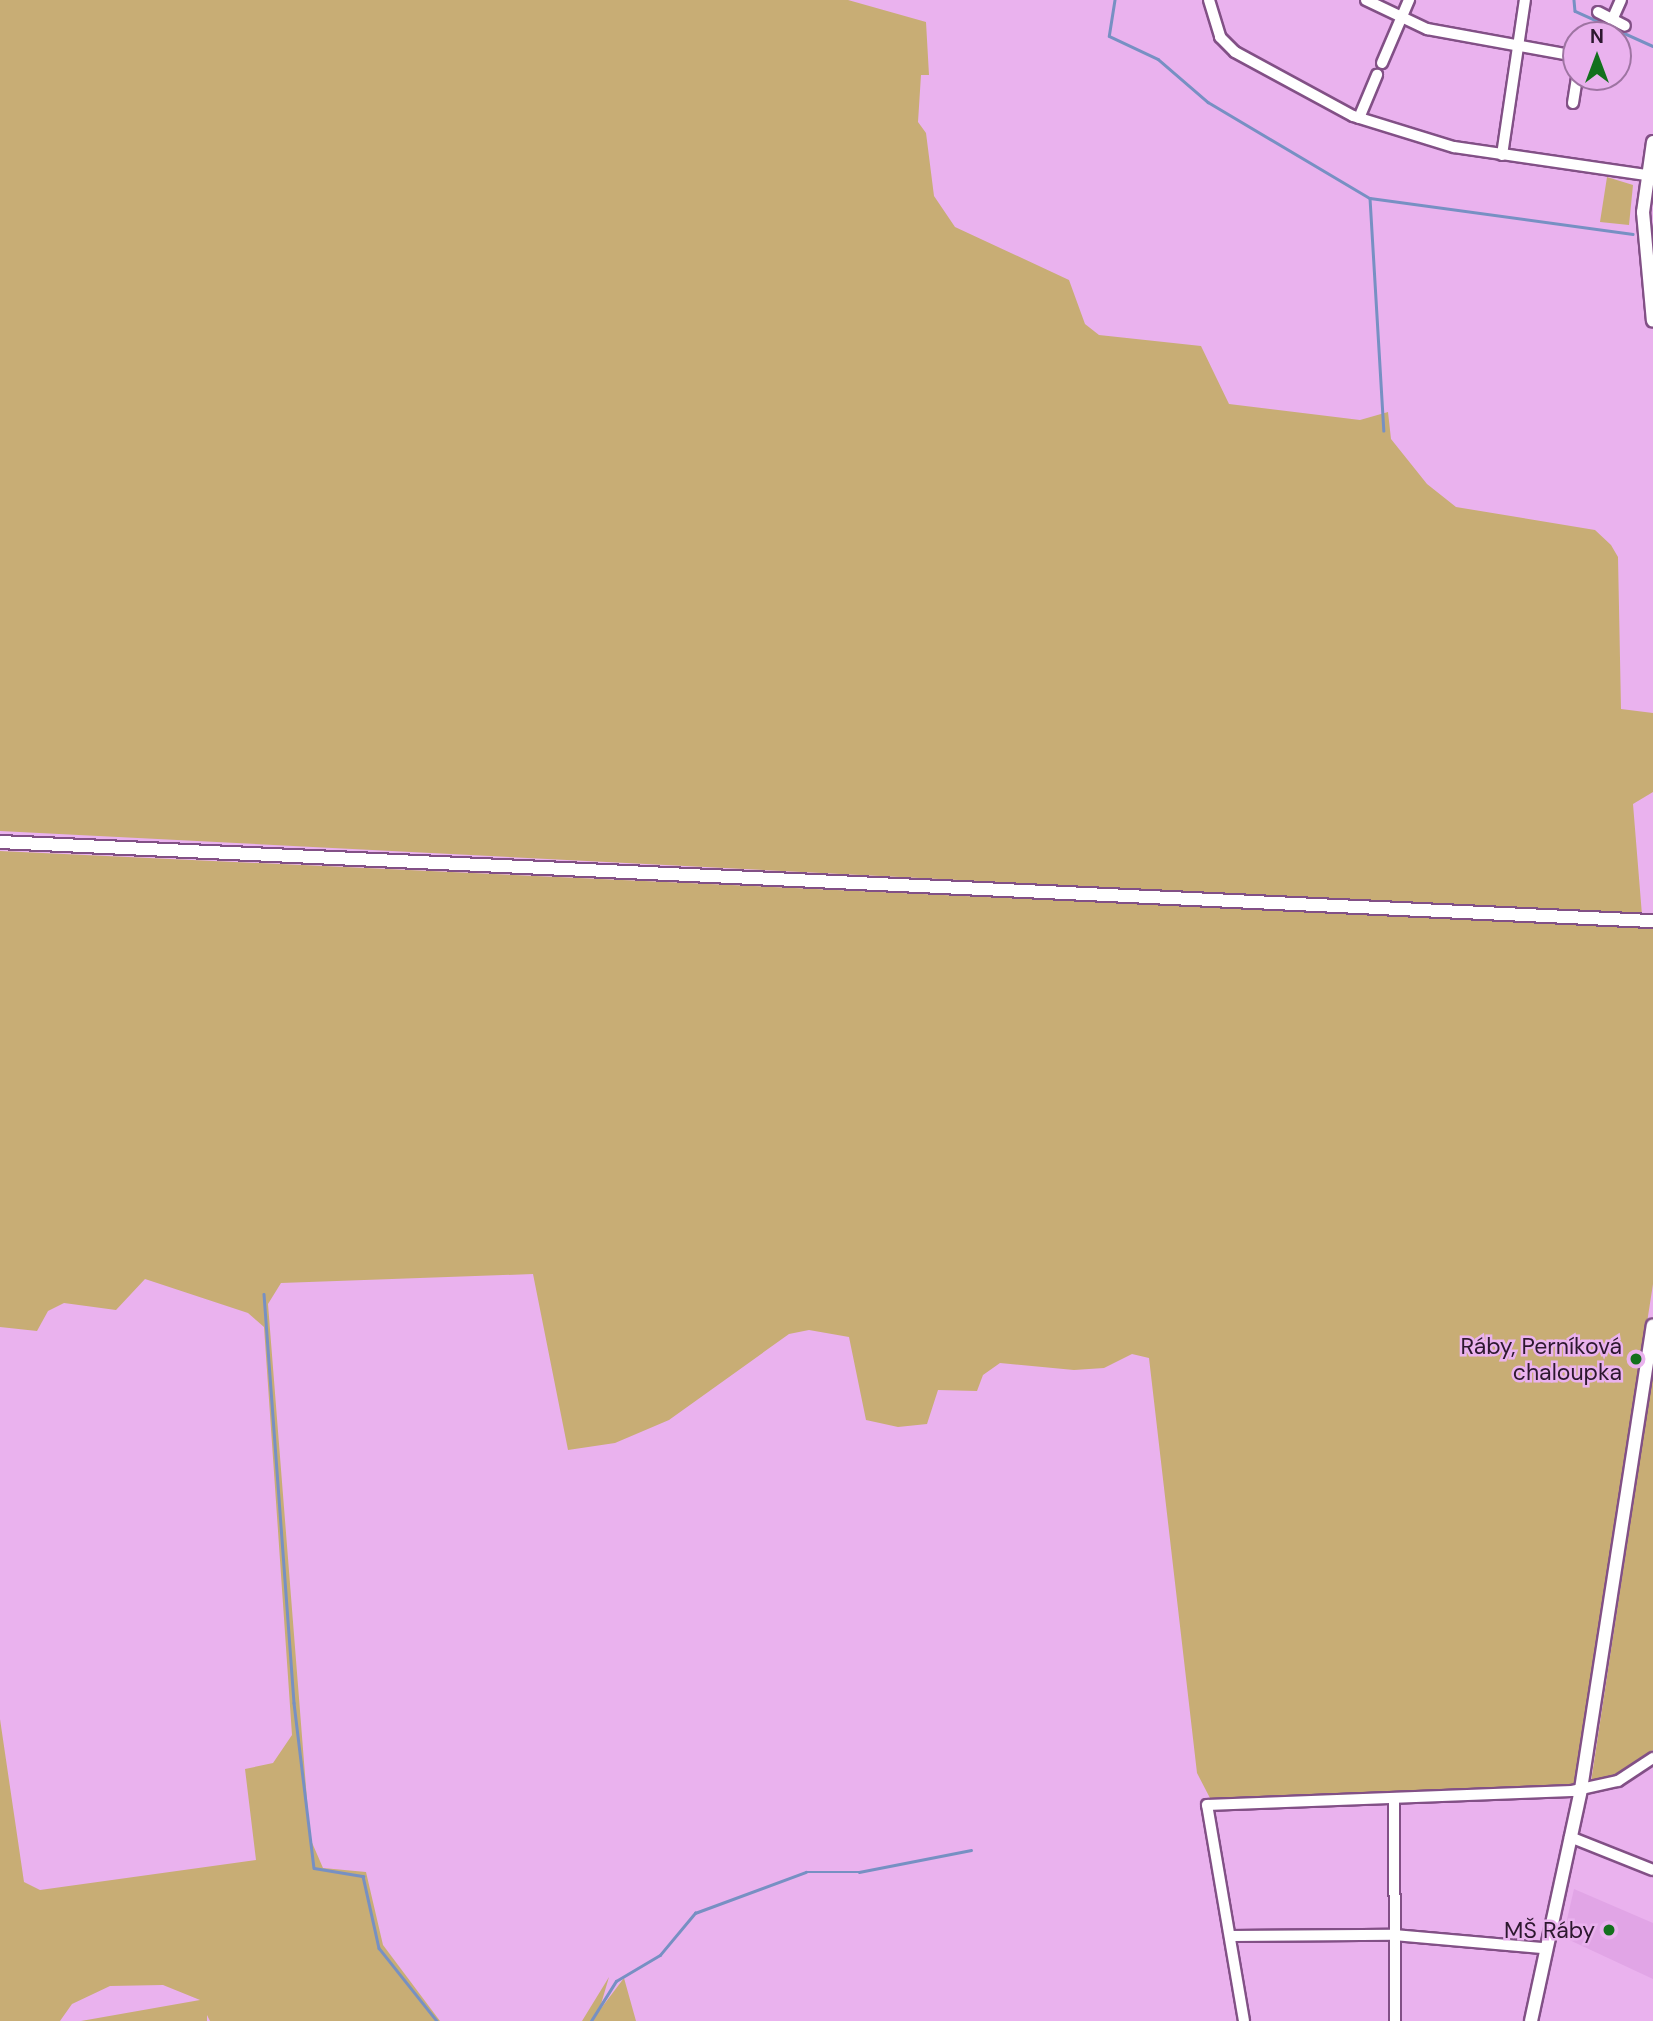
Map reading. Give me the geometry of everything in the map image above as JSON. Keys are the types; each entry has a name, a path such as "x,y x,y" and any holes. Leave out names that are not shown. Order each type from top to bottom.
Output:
{"street":[{"path":"1209,0 1220,37 1235,52 1359,118 1502,155 1646,174"},
{"path":"1366,0 1401,17 1518,47 1562,54"},
{"path":"1382,63 1409,0"},
{"path":"1502,155 1525,0"},
{"path":"1598,12 1612,20 1621,0"},
{"path":"1359,118 1377,75"},
{"path":"1573,103 1575,91"},
{"path":"1653,142 1646,174 1653,321"},
{"path":"0,842 1653,922"},
{"path":"1531,2021 1544,1948 1581,1789 1653,1326"},
{"path":"1244,2021 1208,1805 1581,1789 1618,1781 1653,1758"},
{"path":"1394,1798 1395,2021"},
{"path":"1570,1837 1653,1870"},
{"path":"1231,1936 1394,1935 1544,1948"}],"shaded area":[{"path":"0,0 848,0 926,22 929,75 921,75 918,122 926,133 934,196 955,227 1069,280 1085,324 1099,335 1201,346 1229,404 1360,420 1388,412 1391,439 1427,484 1456,507 1595,530 1611,545 1618,557 1621,709 1653,713 1653,792 1633,804 1642,915 0,831"},
{"path":"1607,177 1633,185 1629,225 1600,222"},
{"path":"0,851 1653,928 1653,1284 1575,1786 1211,1800 1197,1773 1149,1358 1132,1354 1104,1368 1074,1370 1000,1363 983,1375 977,1391 938,1390 927,1424 898,1427 866,1420 849,1337 809,1330 789,1334 669,1420 615,1443 568,1450 533,1274 281,1283 268,1304 310,1838 323,1868 366,1872 383,1945 440,2021 210,2021 207,2015 207,2021 81,2021 200,2000 163,1985 110,1986 72,2004 60,2021 0,2021 0,1719 24,1882 40,1890 256,1860 245,1769 273,1763 292,1735 264,1327 248,1313 145,1279 116,1310 64,1303 48,1311 37,1331 0,1327"},
{"path":"1653,1372 1653,1750 1610,1779 1591,1782"},
{"name":"MŠ Ráby","path":"1574,1889 1653,1923 1653,1979 1563,1937"},
{"path":"609,1977 599,2011 624,1978 636,2021 582,2021"}],"waterway":[{"path":"1115,0 1109,36 1158,59 1208,102 1370,198 1633,234"},
{"path":"1574,0 1575,11 1653,46"},
{"path":"1370,198 1384,431"},
{"path":"264,1294 294,1703 314,1868 363,1876 379,1948 437,2021"},
{"path":"591,2021 616,1981 660,1955 695,1913 806,1872 859,1872 971,1850"}],"place":[{"name":"Ráby, Perníková chaloupka","path":"1636,1359"},
{"name":"MŠ Ráby","path":"1609,1930"}]}
